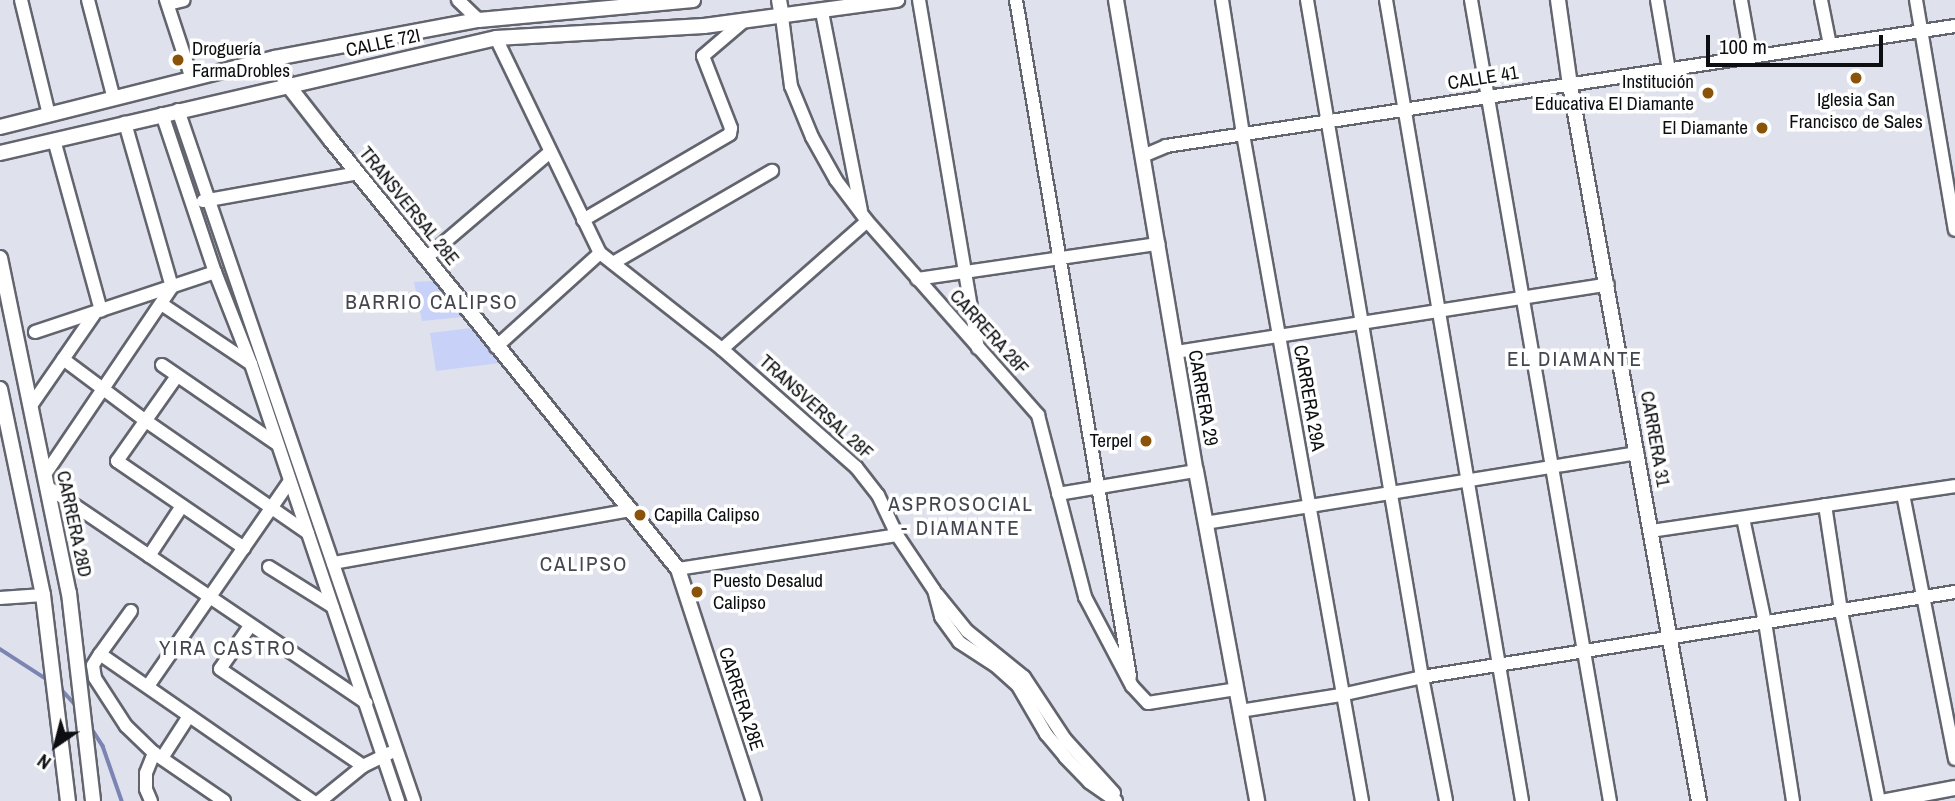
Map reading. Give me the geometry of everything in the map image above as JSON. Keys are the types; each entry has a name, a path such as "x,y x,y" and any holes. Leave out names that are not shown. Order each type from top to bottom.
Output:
{"street":[{"path":"21,0 49,115"},
{"path":"88,0 114,99"},
{"path":"184,0 167,2 192,79"},
{"path":"458,0 479,20"},
{"name":"CALLE 72I","path":"0,127 275,58 479,20 693,0"},
{"name":"CARRERA 28F","path":"779,0 791,86 836,180 864,218 1038,415 1085,597 1132,686 1148,703 1236,689"},
{"name":"CALLE 72I","path":"0,153 287,84 496,38 744,22 897,0"},
{"path":"919,0 978,349"},
{"path":"1016,0 1132,686"},
{"name":"CARRERA 29","path":"1116,0 1205,523 1256,801"},
{"name":"CARRERA 29A","path":"1222,0 1341,695 1362,801"},
{"path":"1307,0 1422,677 1446,801"},
{"path":"1386,0 1522,801"},
{"path":"1471,0 1582,653 1610,801"},
{"name":"CARRERA 31","path":"1558,0 1570,85 1672,638 1699,801"},
{"path":"1657,0 1669,70"},
{"path":"1741,0 1751,57"},
{"path":"1821,0 1830,45"},
{"path":"1916,0 1955,230"},
{"path":"722,349 864,218 822,12"},
{"path":"583,220 730,134 732,128 704,56 744,22"},
{"name":"CALLE 41","path":"1143,156 1166,146 1955,26"},
{"name":"TRANSVERSAL 28F","path":"496,38 600,253 722,349 856,467 878,495 897,535 934,590 941,617 959,642 996,666 1018,686 1045,734 1065,757 1089,782 1119,801"},
{"name":"TRANSVERSAL 28E","path":"275,58 287,84 496,347 678,569"},
{"path":"178,110 333,563 369,694 382,755 398,801"},
{"path":"162,114 333,607 369,694 397,750 414,801"},
{"path":"125,123 172,287 45,481 250,626 369,694"},
{"path":"54,140 98,312"},
{"path":"425,258 550,152"},
{"path":"612,263 772,172"},
{"path":"192,204 358,173"},
{"path":"917,279 1157,244"},
{"path":"496,347 600,253"},
{"name":"CARRERA 28D","path":"0,258 69,593 88,779 93,801"},
{"path":"35,332 215,272"},
{"path":"1176,352 1608,284"},
{"path":"163,304 251,365"},
{"path":"30,407 98,312"},
{"path":"63,359 146,421 308,533"},
{"path":"162,365 277,444"},
{"path":"177,376 117,461 244,548"},
{"path":"0,389 43,596 68,801"},
{"path":"1205,523 1637,453"},
{"path":"1058,494 1196,471"},
{"path":"148,686 290,481"},
{"path":"1651,531 1955,486"},
{"path":"1903,494 1955,759"},
{"path":"1825,505 1841,611 1879,801"},
{"path":"149,556 182,506"},
{"path":"333,563 631,510"},
{"path":"1743,518 1765,622 1793,801"},
{"path":"678,569 897,535"},
{"path":"269,567 333,607"},
{"name":"CARRERA 28E","path":"678,569 754,801"},
{"path":"1240,711 1341,695 1422,677 1955,592"},
{"path":"0,598 43,596"},
{"path":"131,611 93,665 95,678 125,726 158,755 224,801"},
{"path":"250,626 220,669 363,766"},
{"path":"100,654 312,801"},
{"path":"151,801 146,789 146,773 189,716"},
{"path":"320,801 363,766 397,750"},
{"path":"1886,801 1925,797 1955,788"}],"shaded area":[{"path":"434,281 462,317 422,321 414,282"},
{"path":"471,328 500,363 436,371 430,333"}],"waterway":[{"path":"0,649 48,680"},
{"path":"60,688 76,705"},
{"path":"90,726 103,746 122,801"}],"place":[{"name":"Droguería FarmaDrobles","path":"178,60"},
{"name":"Iglesia San Francisco de Sales","path":"1856,78"},
{"name":"Institución Educativa El Diamante","path":"1708,93"},
{"name":"El Diamante","path":"1762,128"},
{"name":"Terpel","path":"1146,441"},
{"name":"Capilla Calipso","path":"640,515"},
{"name":"Puesto Desalud Calipso","path":"697,592"}],"district":[{"name":"BARRIO CALIPSO","path":"432,302"},
{"name":"EL DIAMANTE","path":"1575,359"},
{"name":"ASPROSOCIAL - DIAMANTE","path":"961,516"},
{"name":"CALIPSO","path":"584,564"},
{"name":"YIRA CASTRO","path":"228,648"}]}
